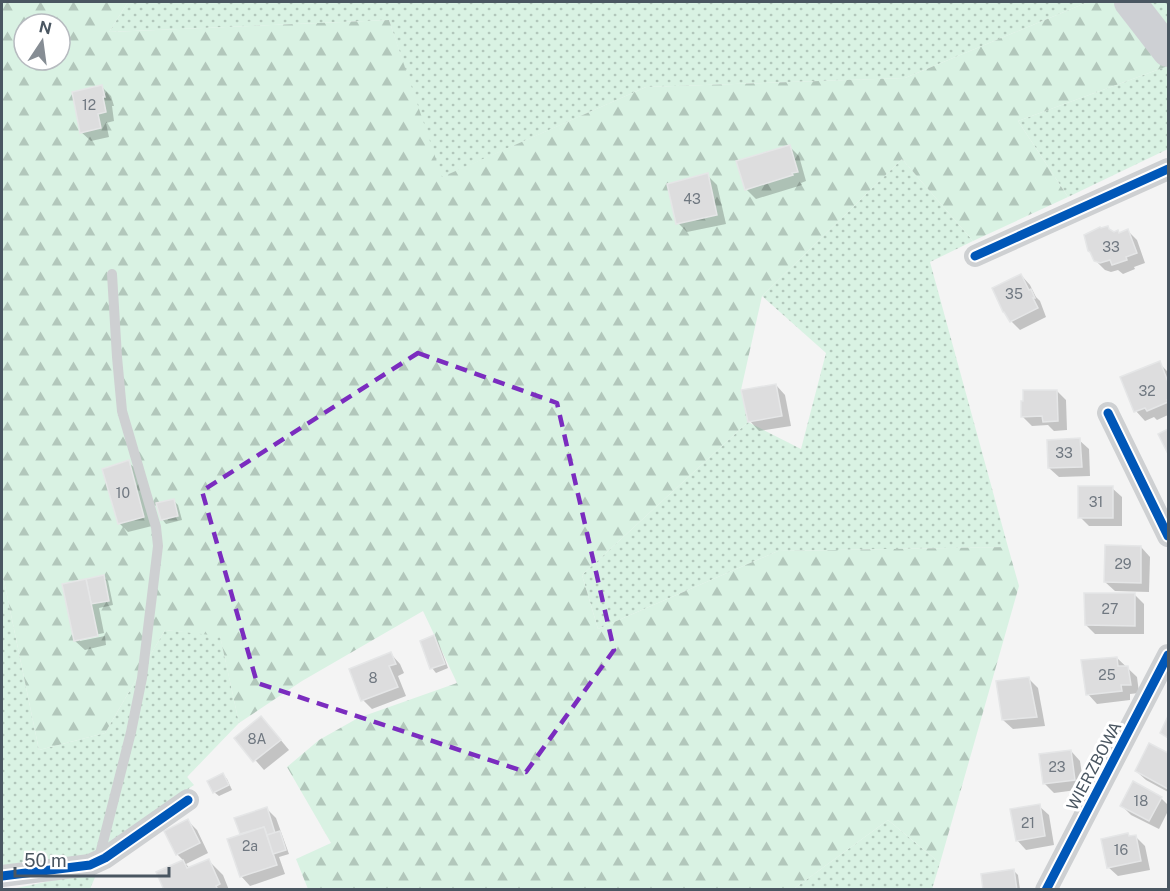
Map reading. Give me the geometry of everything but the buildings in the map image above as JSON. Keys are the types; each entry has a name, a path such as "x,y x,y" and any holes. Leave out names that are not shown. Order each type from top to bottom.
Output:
{"street":[{"path":"1130,2 1168,51"},
{"path":"975,256 1168,169"},
{"path":"1108,413 1168,536"},
{"name":"WIERZBOWA","path":"1046,890 1168,655"},
{"path":"2,876 90,865 188,800"}],"lane":[{"path":"98,861 131,732 142,678 158,546 156,527 122,411 112,274"}],"highlighted area":[{"path":"418,353 557,403 614,650 526,772 257,683 202,491"}],"green space":[{"path":"2,2 128,2 109,32 389,20 442,177 646,87 905,78 1088,2 1128,2 1168,66 1018,121 1068,197 973,241 902,159 762,296 741,390 748,422 582,575 598,629 778,551 1008,547 1019,586 940,863 888,820 795,888 308,889 296,859 331,843 287,767 319,740 358,718 457,683 423,611 302,681 239,723 220,636 165,630 105,733 39,750 2,571"},
{"path":"128,2 1088,2 905,78 646,87 441,178 389,20 109,32"},
{"path":"1128,2 1168,2 1168,65"},
{"path":"1168,66 1168,149 1068,197 1018,121"},
{"path":"902,159 973,241 930,262 1008,547 778,551 598,629 582,575 748,422 801,449 826,353 762,296"},
{"path":"2,571 39,750 105,733 165,630 220,635 239,723 187,777 194,785 91,855 2,866"},
{"path":"888,820 940,863 932,889 795,890 795,888"},
{"path":"84,874 96,875 90,889 7,890"}],"cycle path":[{"path":"975,256 1168,169"},
{"path":"1108,413 1168,536"},
{"path":"1046,890 1168,655"},
{"path":"2,876 90,865 105,858 188,800"}]}
